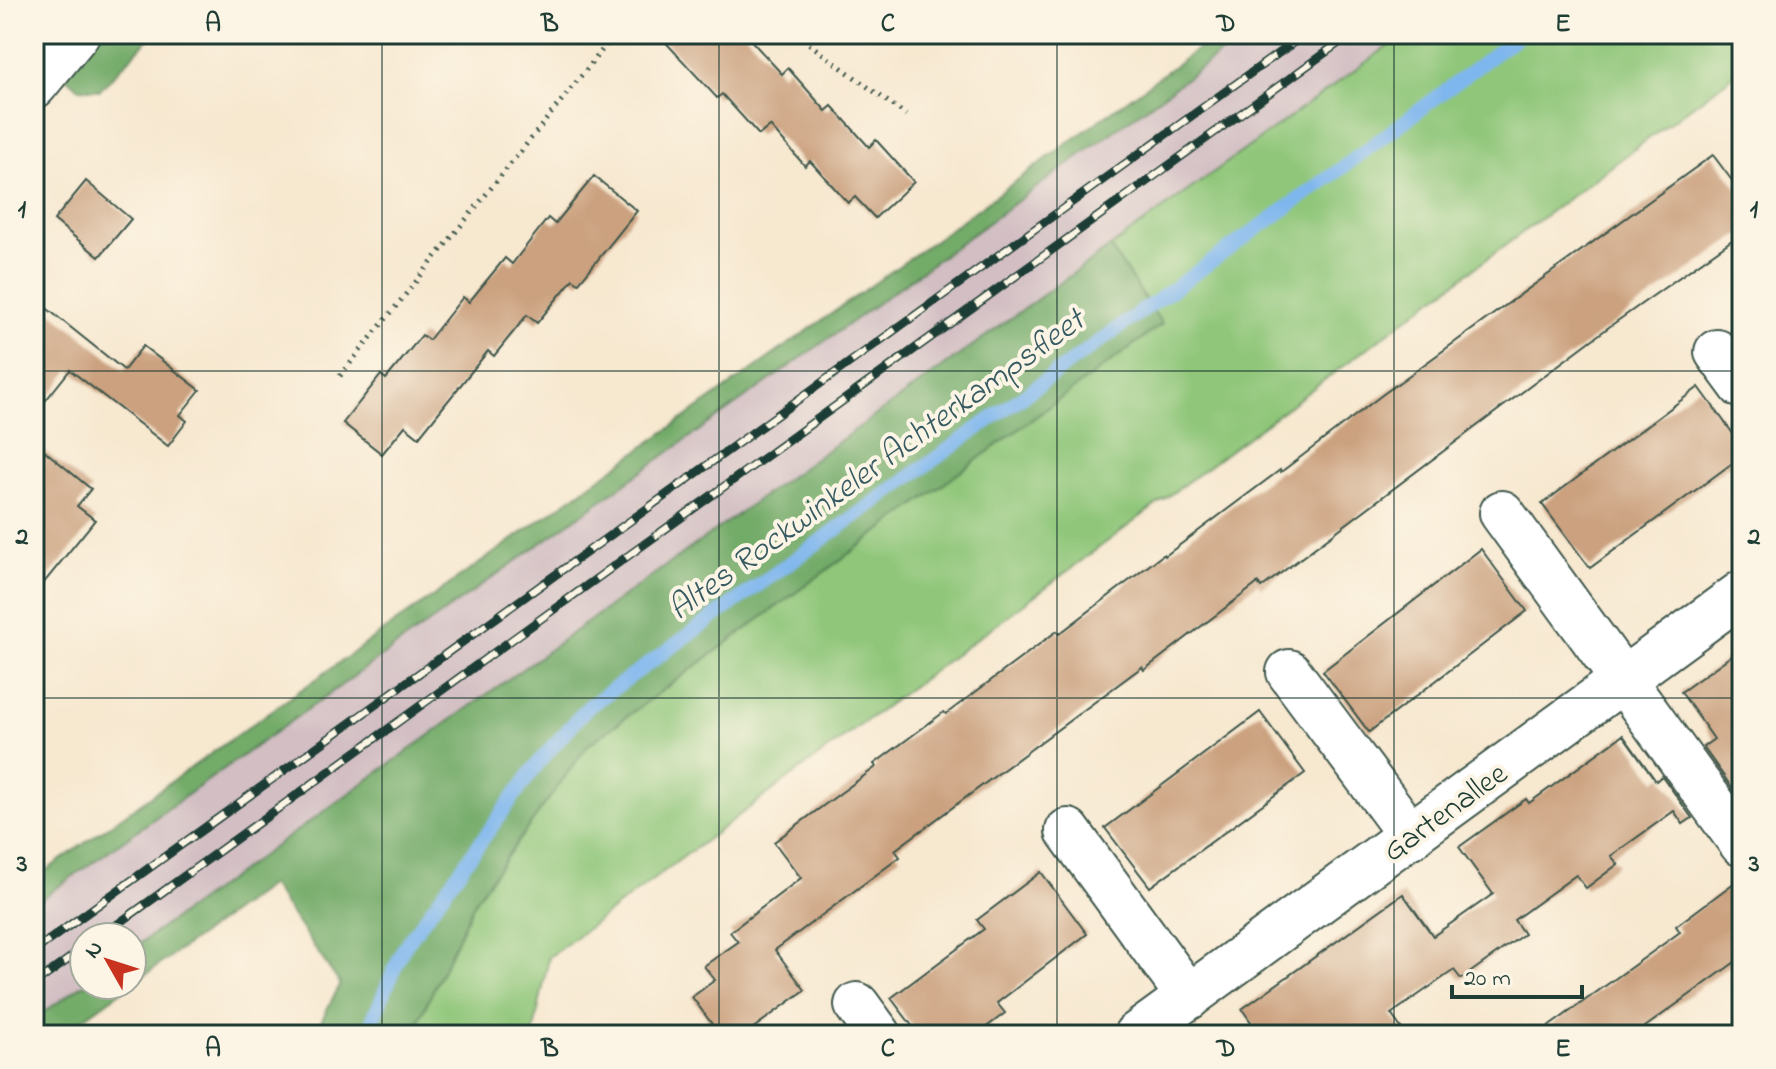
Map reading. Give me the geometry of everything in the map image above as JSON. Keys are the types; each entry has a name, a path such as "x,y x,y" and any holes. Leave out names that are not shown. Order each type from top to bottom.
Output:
{"street":[{"path":"34,86 77,34"},
{"path":"1502,513 1742,844"},
{"name":"Gartenallee","path":"1144,1033 1742,593"},
{"path":"1289,672 1411,836"},
{"path":"1068,831 1189,997"}],"path":[{"path":"340,376 615,34"},
{"path":"796,34 906,115"}],"shaded area":[{"path":"1247,34 1408,34 148,938 148,921 68,921 68,995 34,1019 34,904 846,326"}],"green space":[{"path":"79,34 153,34 100,90 79,88 63,75"},
{"path":"1218,34 1247,34 846,326 34,904 34,879 910,258"},
{"path":"1405,34 1742,34 1742,69 549,957 533,1035 412,1035 476,899 588,745 1162,324 1110,247"},
{"path":"1110,247 1162,324 588,745 476,899 412,1035 314,1035 340,984 271,885 148,973 148,938"},
{"path":"68,995 68,1001 108,1001 60,1035 34,1035 34,1019"}],"building":[{"path":"658,34 745,34 782,74 788,68 826,111 832,106 869,147 876,140 914,182 875,218 855,197 848,203 810,161 805,166 770,126 759,135 722,94 717,98"},
{"path":"1713,155 1742,194 1742,233 1613,324 1261,588 1258,583 1144,670 1142,667 895,850 900,857 775,950 805,990 744,1035 720,1035 692,997 715,980 704,966 738,942 730,932 801,878 774,842 944,712 946,714 1057,631 1059,634 1164,554 1281,472"},
{"path":"594,176 637,211 579,283 573,279 537,323 527,315 494,356 488,351 419,437 405,426 382,454 343,423 381,375 386,379 422,335 429,340 463,297 469,302 505,258 512,264 548,218 555,224"},
{"path":"86,181 131,219 99,257 54,220"},
{"path":"34,298 124,370 143,346 200,390 180,415 187,421 168,446 70,370 34,415"},
{"path":"1699,387 1742,446 1742,456 1590,568 1542,504"},
{"path":"34,442 91,489 77,506 95,520 34,595"},
{"path":"1481,549 1527,611 1369,732 1323,671"},
{"path":"1742,648 1742,782 1733,789 1703,747 1714,739 1681,692"},
{"path":"1260,712 1305,773 1150,887 1105,828"},
{"path":"1623,735 1656,781 1662,776 1692,818 1683,824 1674,811 1611,856 1618,864 1586,888 1576,875 1514,920 1524,934 1461,979 1454,970 1391,1014 1406,1035 1260,1035 1242,1009 1403,894 1433,936 1493,894 1459,847 1526,799 1529,803"},
{"path":"1041,872 1087,934 997,1003 1005,1013 976,1035 919,1035 891,998 984,929 977,920"},
{"path":"1742,877 1742,957 1634,1035 1537,1035 1680,932 1676,926"}],"waterway":[{"name":"Altes Rockwinkeler Achterkampsfleet","path":"366,1035 404,947 539,762 588,707 1338,171 1521,34"}],"railway":[{"path":"34,951 1305,34"},
{"path":"122,921 1351,34"},
{"path":"34,984 68,960"}]}
